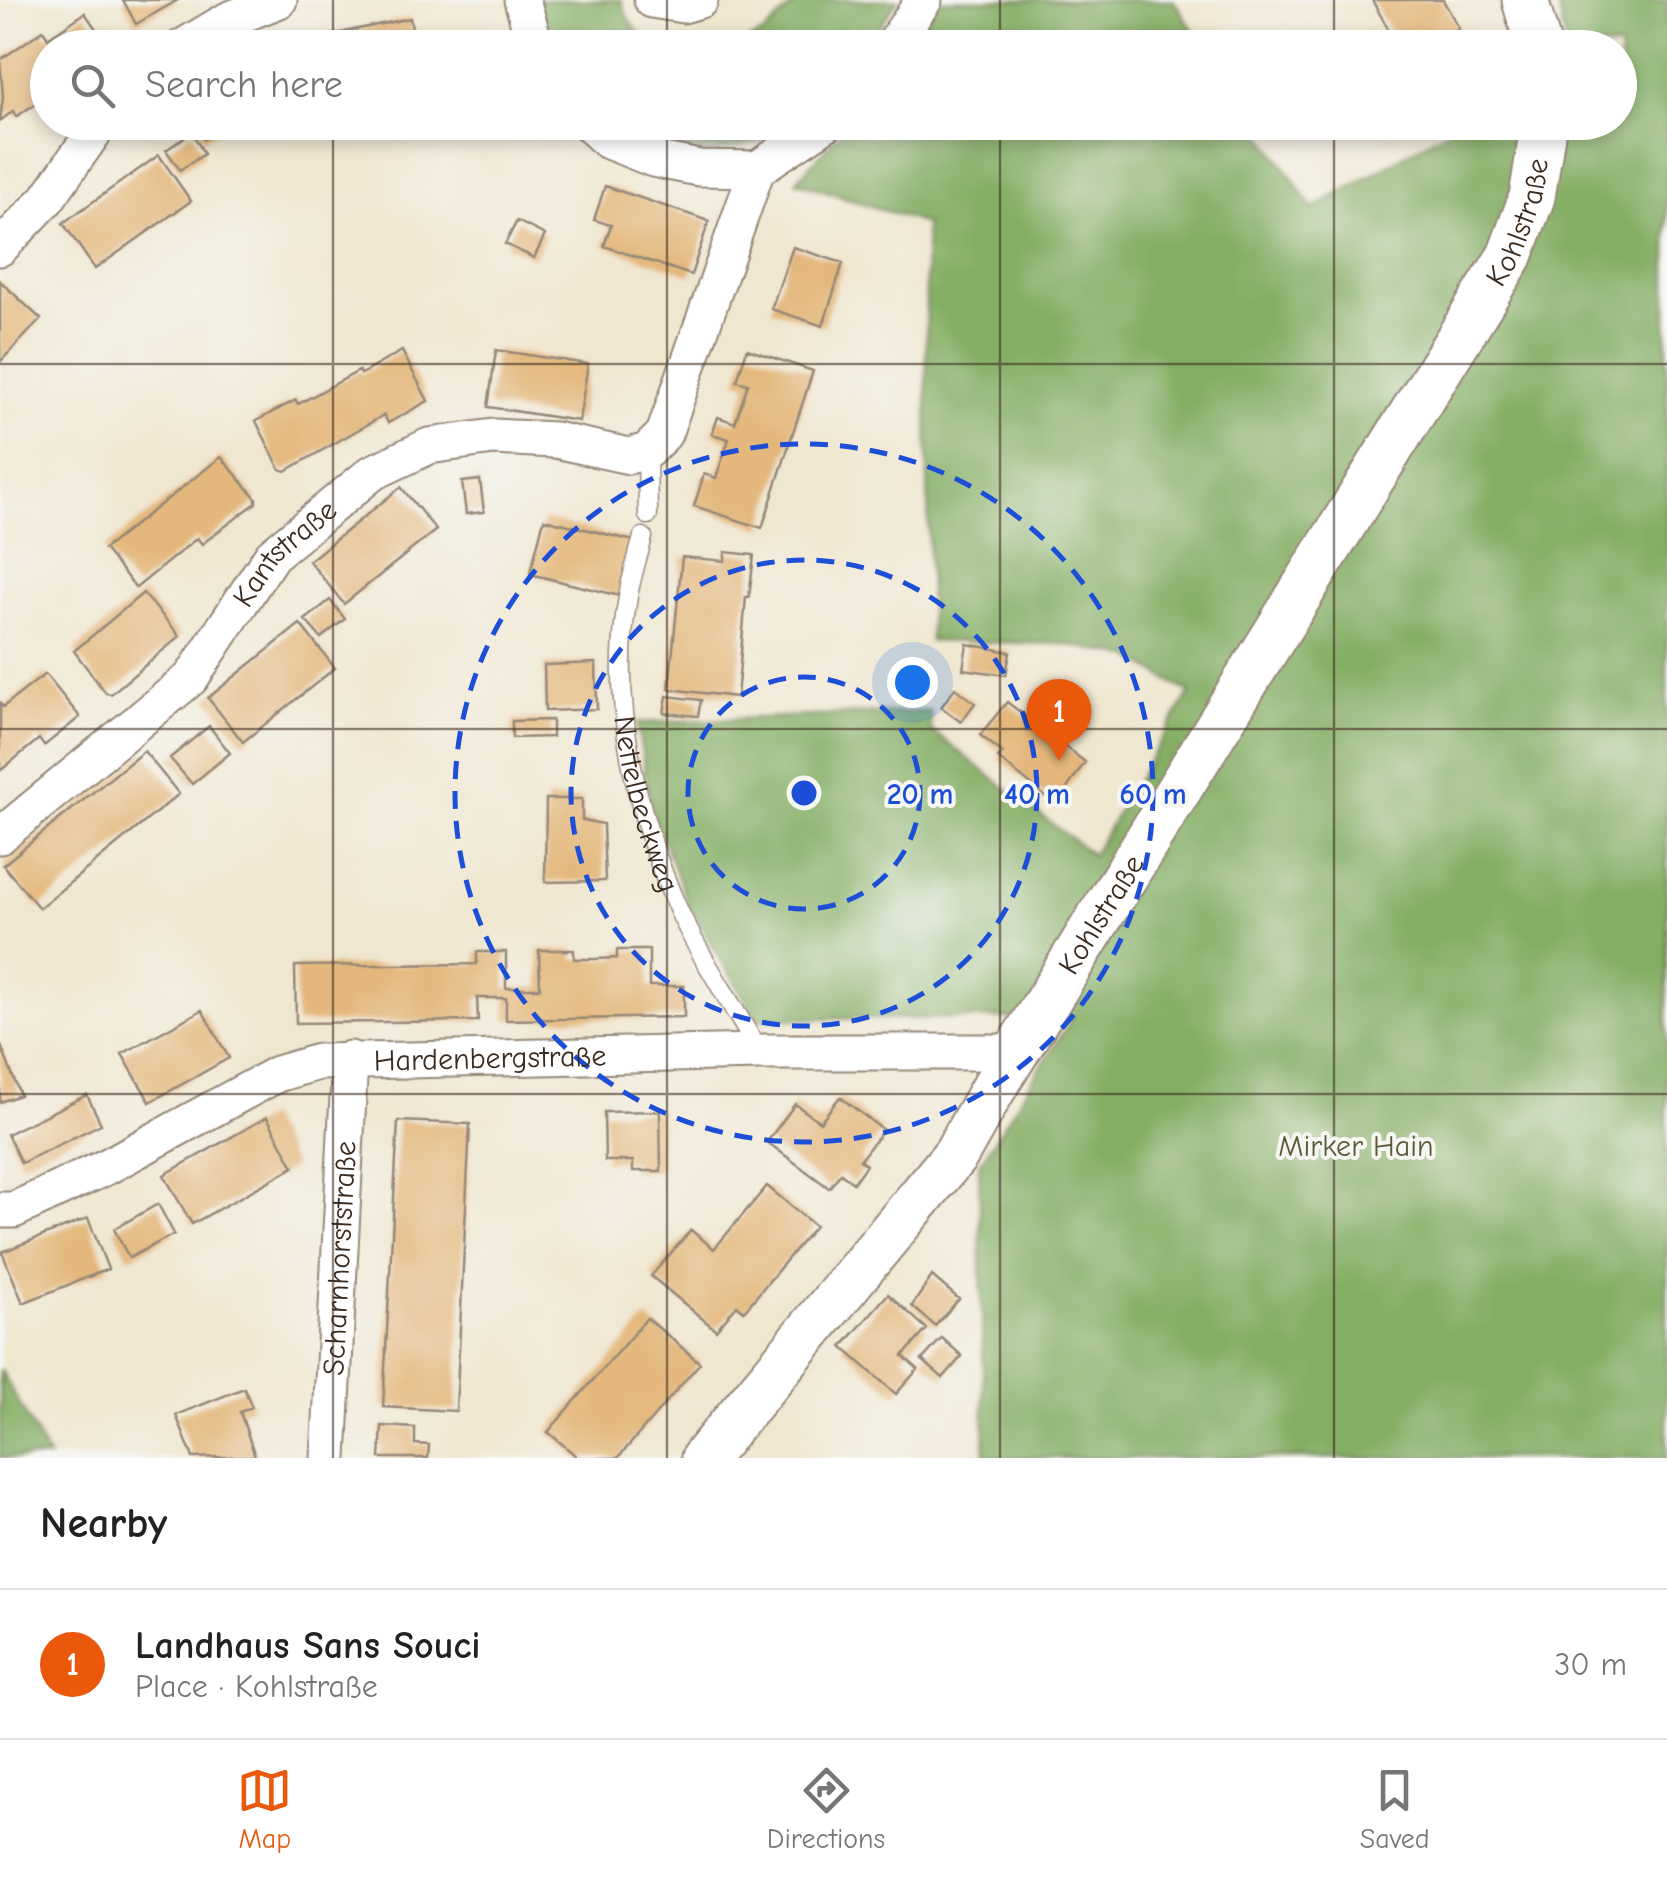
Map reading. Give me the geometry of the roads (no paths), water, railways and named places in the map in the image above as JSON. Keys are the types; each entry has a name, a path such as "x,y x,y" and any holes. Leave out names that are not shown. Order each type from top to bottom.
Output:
{"street":[{"path":"211,30 279,0"},
{"path":"522,0 531,30"},
{"path":"652,0 683,5 700,0"},
{"path":"903,30 924,0"},
{"path":"1525,0 1534,30"},
{"path":"0,248 46,199 88,140"},
{"path":"607,140 653,160 700,168 757,169 801,140"},
{"name":"Kohlstraße","path":"719,1453 956,1154 1510,256 1532,197 1541,140"},
{"path":"647,451 664,434 757,169"},
{"name":"Kantstraße","path":"0,836 191,678 272,555 372,472 429,446 493,437 555,440 629,456 647,451"},
{"name":"Hardenbergstraße","path":"0,1210 14,1210 108,1166 277,1074 318,1062 759,1052 1017,1052"},
{"name":"Scharnhorststraße","path":"330,1458 350,1059"}],"lane":[{"path":"647,451 648,514"},
{"name":"Nettelbeckweg","path":"643,537 628,597 622,661 626,727 641,812 680,912 759,1052"}],"place":[{"name":"Landhaus Sans Souci","path":"1059,761"}],"park label":[{"name":"Mirker Hain","path":"1356,1146"}]}
